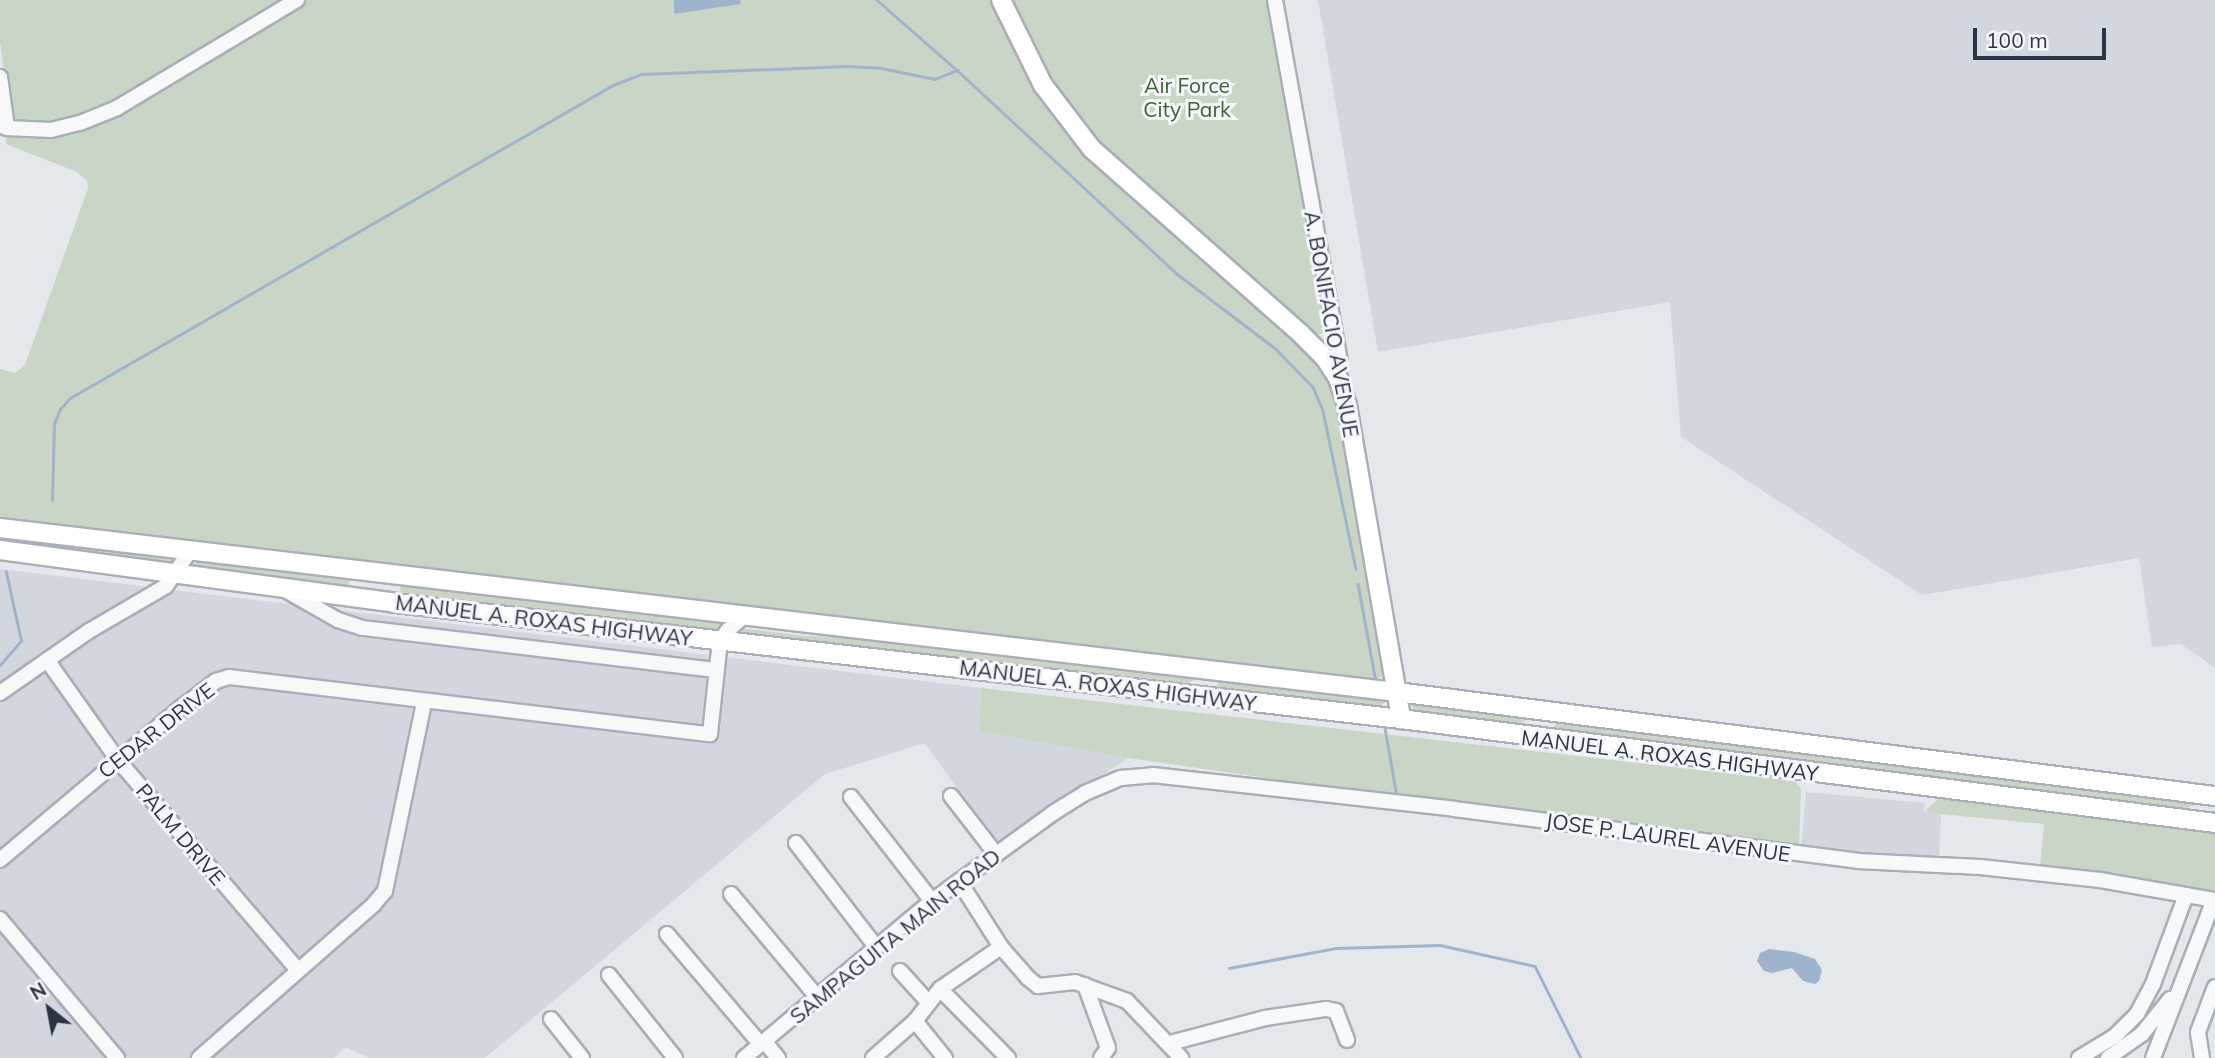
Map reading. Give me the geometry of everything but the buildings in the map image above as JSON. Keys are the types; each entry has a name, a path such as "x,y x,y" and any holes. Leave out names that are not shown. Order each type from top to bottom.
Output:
{"main road":[{"path":"1001,0 1043,85 1092,149 1301,334 1325,358 1338,378"},
{"name":"A. BONIFACIO AVENUE","path":"1338,378 1347,405 1391,647 1401,719"},
{"name":"MANUEL A. ROXAS HIGHWAY","path":"0,528 1397,692 2210,796"},
{"name":"MANUEL A. ROXAS HIGHWAY","path":"0,550 171,580 281,588 1401,719 1535,739 2208,822"},
{"name":"A. BONIFACIO AVENUE","path":"1391,647 1406,676 1432,697"},
{"path":"1202,696 1204,670"},
{"path":"1535,739 1537,710"},
{"path":"2208,822 2210,796"}],"street":[{"path":"0,77 4,127 51,130 80,123 117,108 297,0"},
{"name":"A. BONIFACIO AVENUE","path":"1275,0 1340,361 1338,378"},
{"path":"0,694 89,631 93,622 119,604 171,580 190,551"},
{"path":"281,588 338,620 363,628 716,670 720,641 728,630 744,617"},
{"name":"PALM DRIVE","path":"47,660 117,759 298,970"},
{"name":"CEDAR DRIVE","path":"0,860 117,759 216,681 229,677 710,734 716,670"},
{"path":"200,1058 374,904 385,891 424,702"},
{"name":"JOSE P. LAUREL AVENUE","path":"1121,778 1153,775 1206,778 1858,861 1980,867 2100,880 2186,895 2212,912"},
{"name":"SAMPAGUITA MAIN ROAD","path":"744,1058 932,901 1085,793 1121,778"},
{"path":"951,796 996,854"},
{"path":"850,797 932,901"},
{"path":"796,843 876,947"},
{"path":"959,881 1001,947 1038,986 1075,982 1126,1001 1181,1058"},
{"path":"731,894 818,998"},
{"path":"2084,1057 2115,1036 2137,1014 2154,984 2186,895"},
{"path":"2152,1058 2198,953 2212,912"},
{"path":"0,919 117,1058"},
{"path":"667,934 778,1058"},
{"path":"874,1058 915,1021 940,989 1001,947"},
{"path":"900,971 929,1003"},
{"path":"609,975 675,1058"},
{"path":"1085,985 1108,1048 1101,1058"},
{"path":"2202,1058 2198,1032 2215,987"},
{"path":"940,989 1008,1058"},
{"path":"2108,1058 2142,1034 2172,997 2178,1000"},
{"path":"1170,1044 1254,1021 1326,1009 1336,1011 1347,1040"},
{"path":"551,1018 582,1058"},
{"path":"915,1021 945,1058"}],"shaded area":[{"path":"1318,0 2215,0 2215,668 2181,644 2152,647 2139,558 1922,595 1681,437 1670,302 1378,352"},
{"path":"0,569 981,688 979,731 1128,758 997,845 925,743 825,774 485,1058 369,1058 346,1047 334,1058 0,1058"},
{"path":"1806,792 1925,803 1924,811 1941,815 1939,858 1873,857 1801,848"}],"green space":[{"path":"0,0 996,0 1048,101 1311,351 1337,391 1385,674 1374,681 0,518 0,369 15,373 25,365 88,188 87,181 77,172 6,144 8,102 0,42"},
{"name":"Air Force City Park","path":"1011,0 1270,0 1308,234 1326,321 1324,333 1316,335 1308,332 1109,156 1062,99 1029,45"},
{"path":"0,535 173,556 174,561 168,564 41,546 0,544"},
{"path":"198,561 350,579 348,587 198,567 194,565"},
{"path":"401,586 724,625 720,633 534,613 400,595"},
{"path":"738,628 805,636 861,637 1197,679 1188,683 739,635 735,633"},
{"path":"1221,679 1388,701 1377,707 1222,689 1217,685"},
{"path":"981,688 1795,781 1801,789 1799,848 1399,797 1128,758 979,731"},
{"path":"1408,702 1524,716 1525,720 1519,724 1471,721 1418,713"},
{"path":"1556,724 1617,727 2192,801 2194,805 2187,808 2099,799 1551,730"},
{"path":"1940,797 2215,831 2215,894 2040,867 2044,824 1930,813 1926,810"}],"water":[{"path":"674,0 740,0 741,4 674,14"},
{"path":"1769,949 1794,952 1815,959 1822,970 1819,981 1815,984 1803,981 1792,968 1772,973 1764,971 1757,961 1760,953"}],"waterway":[{"path":"877,0 957,70"},
{"path":"52,500 54,424 60,409 70,398 613,85 642,74 847,66 881,68 935,79 957,70 1176,273 1276,349 1313,387 1323,411 1356,569"},
{"path":"0,665 21,641 6,572"},
{"path":"1358,584 1376,682"},
{"path":"1385,728 1396,791"},
{"path":"1229,968 1336,948 1440,945 1535,966 1581,1058"}]}
